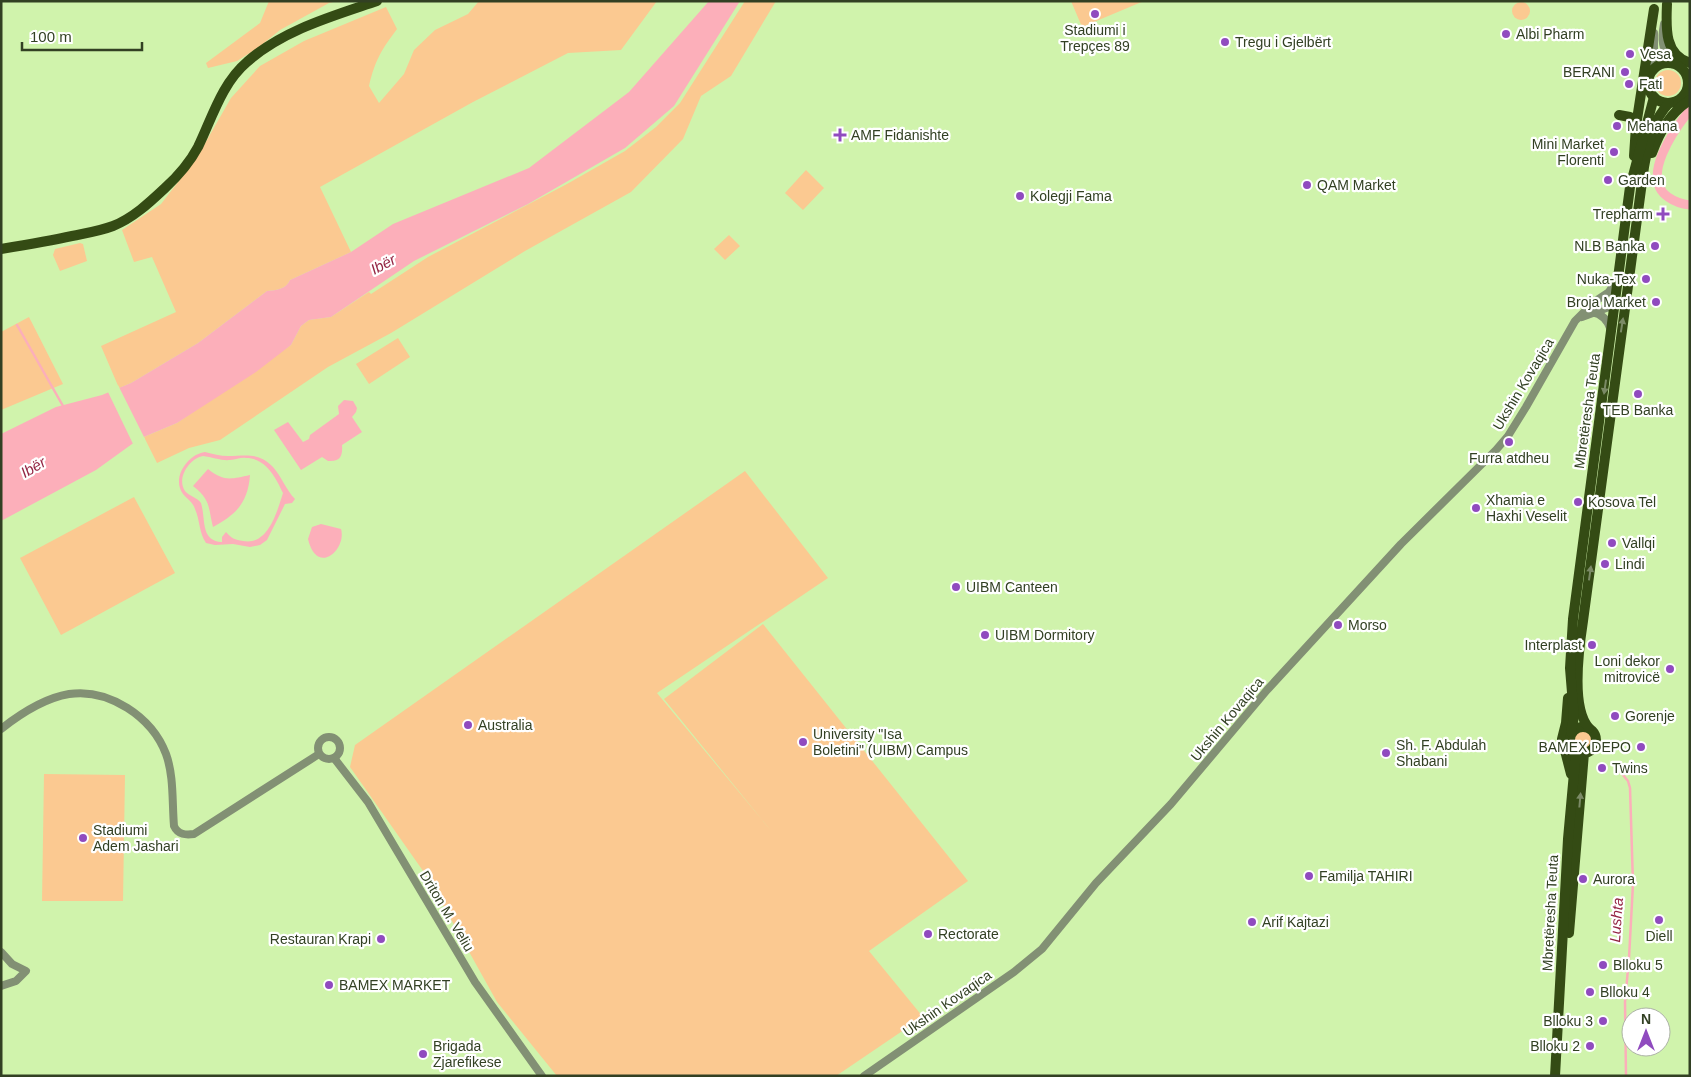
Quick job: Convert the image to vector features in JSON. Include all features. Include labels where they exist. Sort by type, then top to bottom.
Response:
[{"type":"main road","points":[[1,249],[80,234],[112,226],[126,220],[148,205],[186,166],[236,72],[248,61],[275,42],[301,29],[377,1]]},
{"type":"main road","points":[[1667,3],[1666,24],[1669,43],[1683,67],[1689,87],[1681,98],[1669,103],[1654,97],[1649,90],[1648,81],[1654,70],[1659,66],[1683,67]]},
{"type":"main road","points":[[1633,172],[1636,126],[1654,5]]},
{"type":"main road","name":"Mbretëresha Teuta","points":[[1589,728],[1582,718],[1580,710],[1578,665],[1580,641],[1620,303],[1618,277],[1633,172],[1654,97]]},
{"type":"main road","points":[[1641,192],[1647,167],[1659,134],[1680,106],[1690,100]]},
{"type":"main road","name":"Mbretëresha Teuta","points":[[1571,732],[1574,717],[1570,668],[1572,632],[1612,335],[1620,303],[1651,132],[1660,114],[1669,103]]},
{"type":"main road","points":[[1619,115],[1630,117],[1636,126]]},
{"type":"main road","points":[[1570,668],[1566,723],[1562,738],[1573,779]]},
{"type":"main road","points":[[1578,727],[1589,728],[1595,734],[1594,748],[1580,752],[1572,748],[1569,741],[1571,732],[1578,727]]},
{"type":"main road","name":"Mbretëresha Teuta","points":[[1555,1076],[1573,779],[1580,752]]},
{"type":"main road","name":"Mbretëresha Teuta","points":[[1560,1076],[1567,961],[1583,769],[1580,752]]},
{"type":"street","points":[[1667,3],[1662,41],[1665,53],[1683,67]]},
{"type":"street","points":[[1654,5],[1654,70]]},
{"type":"street","name":"Ukshin Kovaqica","points":[[864,1076],[1014,972],[1042,949],[1096,883],[1171,804],[1267,690],[1400,544],[1508,436],[1575,321],[1586,309],[1614,287],[1618,277]]},
{"type":"street","name":"Ukshin Kovaqica","points":[[1566,335],[1582,317],[1620,303]]},
{"type":"street","points":[[1592,312],[1600,314],[1605,318],[1609,323],[1612,335]]},
{"type":"street","points":[[1,729],[24,713],[59,696],[71,694],[105,698],[120,704],[144,720],[159,740],[170,767],[174,826],[182,834],[194,834],[319,754]]},
{"type":"street","points":[[327,737],[334,738],[341,746],[339,753],[334,758],[328,759],[319,754],[318,746],[321,740],[327,737]]},
{"type":"street","name":"Driton M. Veliu","points":[[334,758],[368,802],[475,982],[542,1076]]},
{"type":"street","points":[[1,952],[12,964],[26,971],[16,981],[1,986]]},
{"type":"shaded area","points":[[269,1],[337,1],[329,3],[280,30],[259,47],[237,61],[208,68],[206,63],[260,23]]},
{"type":"shaded area","points":[[479,1],[657,1],[621,50],[568,53],[473,102],[320,187],[351,252],[290,280],[281,288],[267,291],[198,343],[131,383],[119,388],[101,346],[176,312],[152,257],[134,262],[122,230],[161,204],[196,159],[231,98],[260,66],[304,41],[386,7],[397,29],[380,55],[369,86],[379,103],[404,74],[414,50],[435,30],[468,14]]},
{"type":"shaded area","points":[[745,1],[776,1],[731,76],[701,96],[683,139],[631,192],[525,251],[391,333],[328,367],[220,440],[189,448],[157,463],[144,437],[177,423],[291,345],[301,326],[309,320],[331,317],[428,257],[567,184],[625,151],[656,127],[680,103]]},
{"type":"shaded area","name":"Stadiumi i Trepçes 89","points":[[1071,1],[1144,1],[1082,27]]},
{"type":"shaded area","points":[[1517,2],[1525,2],[1530,7],[1528,18],[1517,20],[1512,15],[1512,7]]},
{"type":"shaded area","points":[[1668,70],[1677,74],[1681,83],[1677,92],[1668,96],[1659,92],[1655,83],[1659,74]]},
{"type":"shaded area","points":[[806,170],[824,188],[803,210],[785,193]]},
{"type":"shaded area","points":[[729,235],[740,246],[725,260],[714,249]]},
{"type":"shaded area","points":[[80,243],[83,244],[87,261],[60,271],[53,255],[55,249]]},
{"type":"shaded area","points":[[29,317],[63,384],[1,410],[1,332]]},
{"type":"shaded area","points":[[398,338],[410,357],[369,384],[356,364]]},
{"type":"shaded area","name":"University \"Isa Boletini\" (UIBM) Campus","points":[[745,471],[828,578],[657,693],[772,832],[664,699],[763,624],[968,881],[869,951],[923,1017],[836,1076],[557,1076],[497,1002],[428,878],[350,767],[355,745]]},
{"type":"shaded area","points":[[134,497],[175,573],[61,635],[20,558]]},
{"type":"shaded area","points":[[1579,730],[1587,730],[1592,735],[1590,746],[1579,748],[1574,743],[1574,735]]},
{"type":"shaded area","name":"Stadiumi Adem Jashari","points":[[44,774],[125,775],[123,901],[42,901]]},
{"type":"water","name":"Ibër","points":[[709,1],[740,1],[674,106],[625,148],[528,204],[414,261],[331,317],[309,320],[301,326],[291,345],[256,372],[177,423],[139,439],[96,470],[1,521],[1,434],[56,407],[102,395],[131,383],[198,343],[267,291],[281,288],[290,280],[351,252],[393,224],[529,168],[629,92]]},
{"type":"water","points":[[344,400],[353,401],[357,408],[352,417],[362,432],[342,445],[340,458],[328,461],[322,457],[301,470],[274,430],[288,422],[303,442],[339,414],[338,406]]},
{"type":"water","points":[[205,452],[222,456],[257,457],[268,462],[273,467],[295,499],[292,503],[285,504],[267,540],[260,545],[250,547],[206,543],[194,507],[183,494],[179,481],[180,474],[187,462]],"holes":[[[203,456],[227,460],[253,459],[265,465],[273,475],[283,493],[270,526],[259,538],[252,541],[240,541],[226,532],[222,537],[222,542],[210,538],[205,528],[201,503],[185,491],[182,480],[186,469],[193,460]]]},
{"type":"water","points":[[208,469],[223,478],[238,478],[250,475],[247,493],[240,506],[229,517],[213,527],[206,500],[193,486]]},
{"type":"water","points":[[321,524],[341,529],[342,537],[336,551],[324,558],[318,556],[312,550],[308,539],[312,527]]},
{"type":"pier","points":[[118,385],[145,439],[134,446],[107,390]]},
{"type":"waterway","name":"Lushta","points":[[1689,111],[1675,130],[1662,154],[1657,178],[1660,189],[1668,197],[1690,205]]},
{"type":"waterway","points":[[17,325],[63,406]]},
{"type":"waterway","name":"Lushta","points":[[1618,769],[1628,781],[1630,788],[1633,884],[1625,1002],[1626,1076]]},
{"type":"place","name":"Stadiumi i Trepçes 89","points":[[1095,14]]},
{"type":"place","name":"Albi Pharm","points":[[1506,34]]},
{"type":"place","name":"Tregu i Gjelbërt","points":[[1225,42]]},
{"type":"place","name":"Vesa","points":[[1630,54]]},
{"type":"place","name":"BERANI","points":[[1625,72]]},
{"type":"place","name":"Fati","points":[[1629,84]]},
{"type":"place","name":"Mehana","points":[[1617,126]]},
{"type":"place","name":"AMF Fidanishte","points":[[840,135]]},
{"type":"place","name":"Mini Market Florenti","points":[[1614,152]]},
{"type":"place","name":"Garden","points":[[1608,180]]},
{"type":"place","name":"QAM Market","points":[[1307,185]]},
{"type":"place","name":"Kolegji Fama","points":[[1020,196]]},
{"type":"place","name":"Trepharm","points":[[1663,214]]},
{"type":"place","name":"NLB Banka","points":[[1655,246]]},
{"type":"place","name":"Nuka-Tex","points":[[1646,279]]},
{"type":"place","name":"Broja Market","points":[[1656,302]]},
{"type":"place","name":"TEB Banka","points":[[1638,394]]},
{"type":"place","name":"Furra atdheu","points":[[1509,442]]},
{"type":"place","name":"Kosova Tel","points":[[1578,502]]},
{"type":"place","name":"Xhamia e Haxhi Veselit","points":[[1476,508]]},
{"type":"place","name":"Vallqi","points":[[1612,543]]},
{"type":"place","name":"Lindi","points":[[1605,564]]},
{"type":"place","name":"UIBM Canteen","points":[[956,587]]},
{"type":"place","name":"Morso","points":[[1338,625]]},
{"type":"place","name":"UIBM Dormitory","points":[[985,635]]},
{"type":"place","name":"Interplast","points":[[1592,645]]},
{"type":"place","name":"Loni dekor mitrovicë","points":[[1670,669]]},
{"type":"place","name":"Gorenje","points":[[1615,716]]},
{"type":"place","name":"Australia","points":[[468,725]]},
{"type":"place","name":"University \"Isa Boletini\" (UIBM) Campus","points":[[803,742]]},
{"type":"place","name":"BAMEX DEPO","points":[[1641,747]]},
{"type":"place","name":"Sh. F. Abdulah Shabani","points":[[1386,753]]},
{"type":"place","name":"Twins","points":[[1602,768]]},
{"type":"place","name":"Stadiumi Adem Jashari","points":[[83,838]]},
{"type":"place","name":"Familja TAHIRI","points":[[1309,876]]},
{"type":"place","name":"Aurora","points":[[1583,879]]},
{"type":"place","name":"Diell","points":[[1659,920]]},
{"type":"place","name":"Arif Kajtazi","points":[[1252,922]]},
{"type":"place","name":"Rectorate","points":[[928,934]]},
{"type":"place","name":"Restauran Krapi","points":[[381,939]]},
{"type":"place","name":"Blloku 5","points":[[1603,965]]},
{"type":"place","name":"BAMEX MARKET","points":[[329,985]]},
{"type":"place","name":"Blloku 4","points":[[1590,992]]},
{"type":"place","name":"Blloku 3","points":[[1603,1021]]},
{"type":"place","name":"Blloku 2","points":[[1590,1046]]},
{"type":"place","name":"Brigada Zjarefikese","points":[[423,1054]]}]
